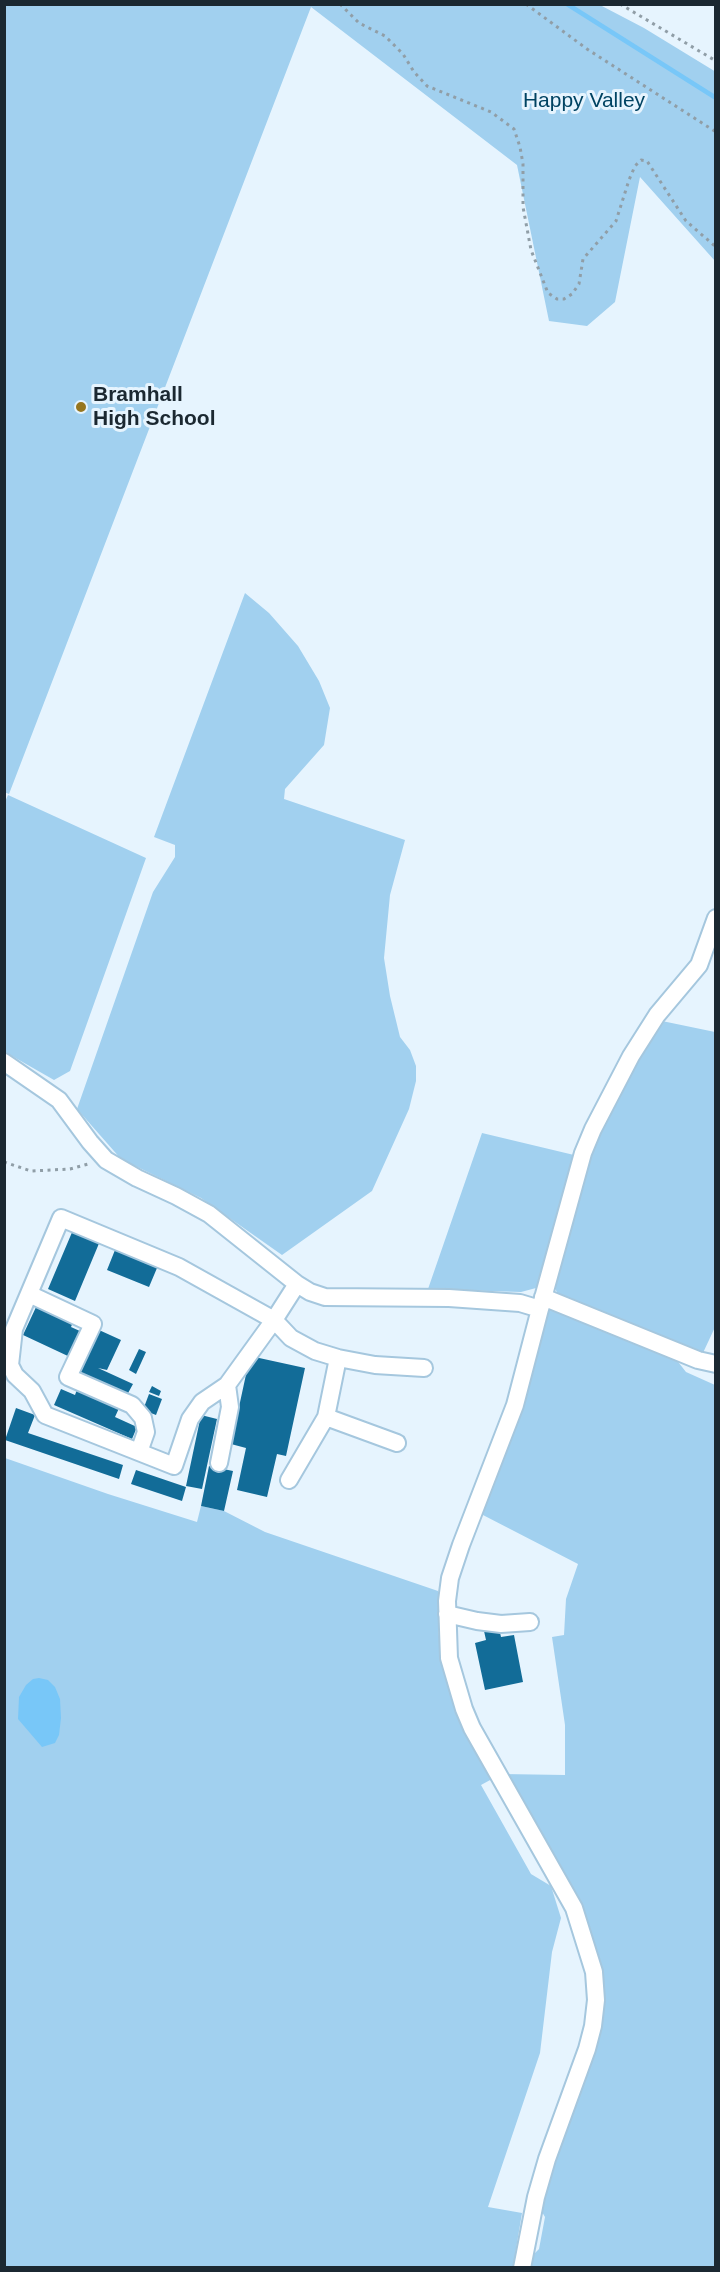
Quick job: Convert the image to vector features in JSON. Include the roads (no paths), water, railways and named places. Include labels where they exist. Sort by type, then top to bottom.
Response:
[{"type":"lane","points":[[522,2268],[544,2168],[589,2042],[596,2000],[594,1972],[574,1908],[472,1728],[464,1708],[449,1659],[447,1614],[450,1578],[515,1405],[583,1153],[631,1056],[651,1025],[699,965],[716,918]]},
{"type":"lane","points":[[4,1062],[59,1100],[106,1160],[209,1214],[297,1284],[325,1297],[392,1296],[541,1303],[698,1360],[716,1364]]},
{"type":"lane","points":[[297,1284],[274,1320],[227,1385],[202,1402],[190,1419],[174,1466],[45,1415],[32,1391],[15,1375],[10,1365],[14,1329],[62,1218],[179,1267],[274,1320],[291,1338],[315,1351],[375,1365],[424,1368]]},
{"type":"lane","points":[[29,1294],[93,1324],[68,1377],[132,1405],[143,1418],[146,1432],[138,1452]]},
{"type":"lane","points":[[289,1480],[326,1417],[338,1358]]},
{"type":"lane","points":[[219,1463],[230,1407],[227,1385]]},
{"type":"lane","points":[[326,1417],[397,1443]]},
{"type":"lane","points":[[447,1614],[501,1624],[530,1622]]},
{"type":"waterway","points":[[567,4],[716,98]]},
{"type":"place","name":"Bramhall High School","points":[[81,407]]},
{"type":"park label","name":"Happy Valley","points":[[584,101]]}]
